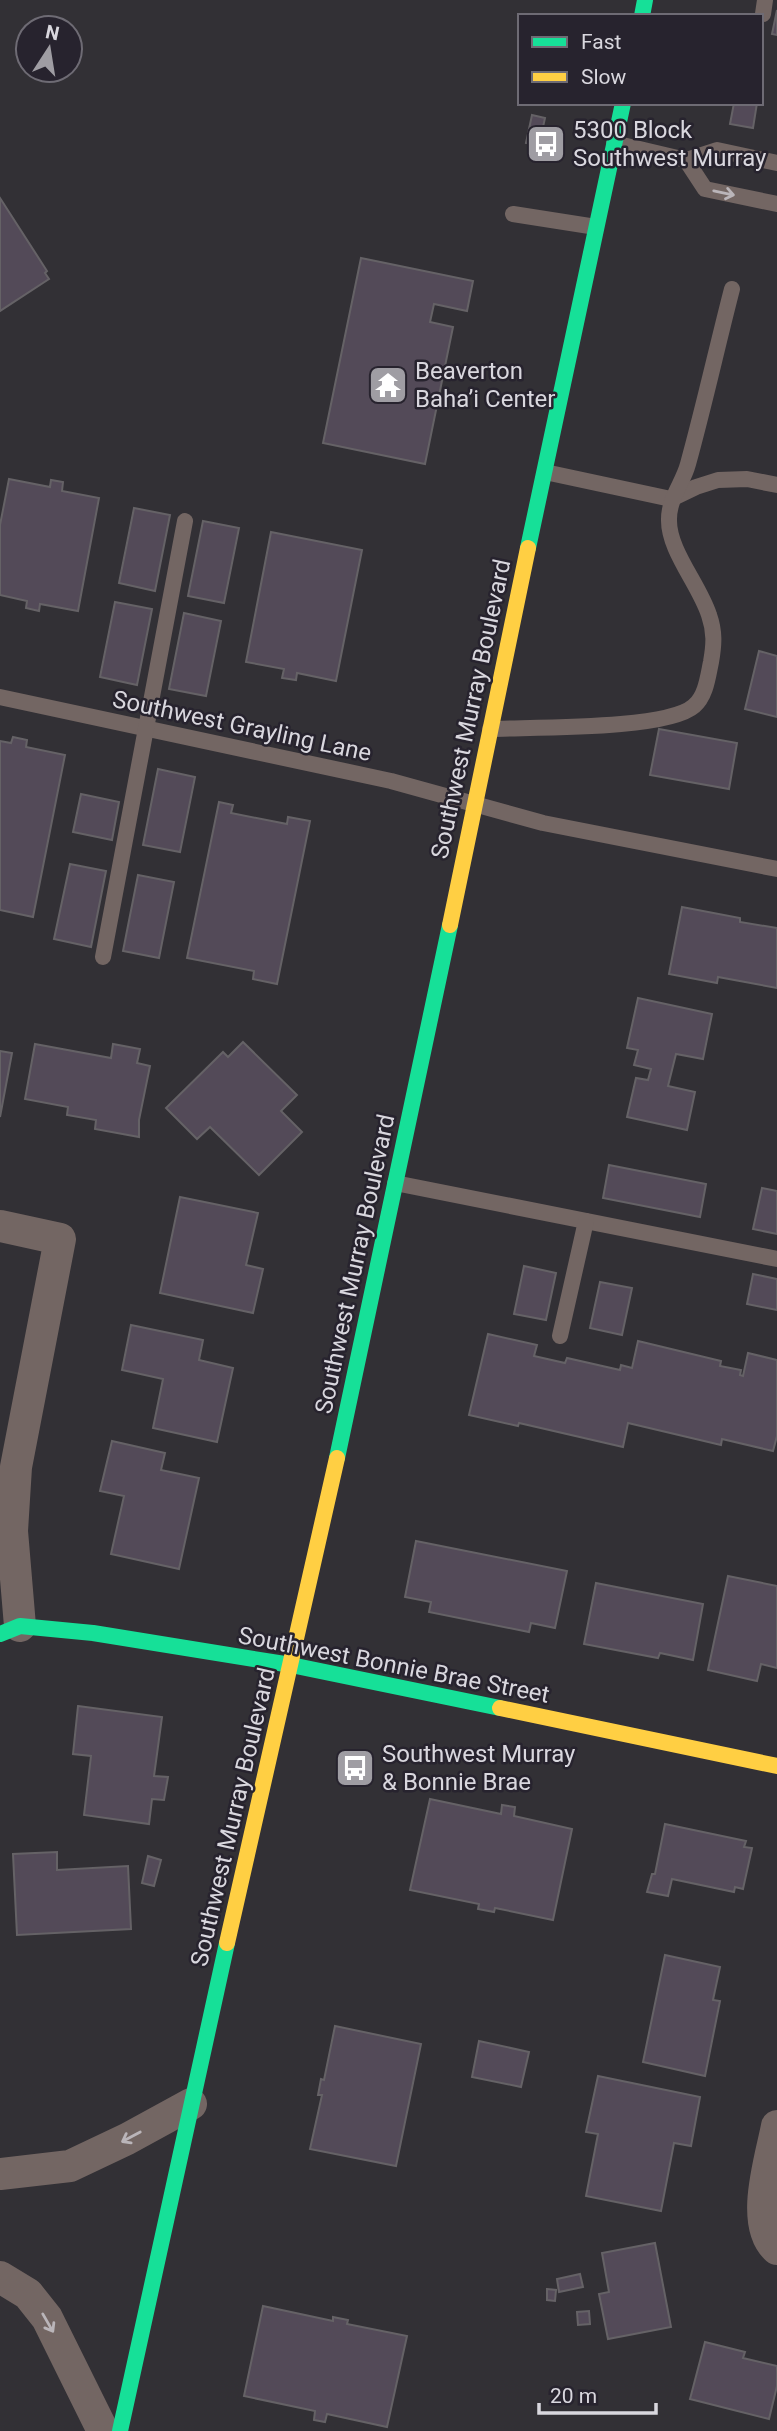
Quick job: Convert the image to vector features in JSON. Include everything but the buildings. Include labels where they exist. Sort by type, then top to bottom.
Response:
[{"type":"main road","name":"Southwest Murray Boulevard","points":[[120,2431],[291,1665],[623,105]]},
{"type":"main road","name":"Southwest Bonnie Brae Street","points":[[10,1630],[93,1633],[291,1665],[777,1766]]},
{"type":"street","points":[[0,1226],[60,1239],[16,1467],[10,1630]]},
{"type":"street","points":[[0,2174],[69,2166],[127,2139],[191,2104]]},
{"type":"street","points":[[777,2126],[764,2189],[764,2216],[771,2243],[777,2249]]},
{"type":"street","points":[[0,2277],[28,2294],[47,2318],[103,2431]]},
{"type":"lane","points":[[614,143],[686,160],[717,150],[777,163]]},
{"type":"lane","points":[[686,160],[705,189],[777,204]]},
{"type":"lane","points":[[513,214],[596,227]]},
{"type":"lane","points":[[490,729],[641,723],[674,716],[695,705],[707,684],[715,640],[702,595],[669,535],[668,516],[671,499],[687,468],[732,289]]},
{"type":"lane","points":[[545,472],[671,499],[718,480],[747,479],[777,485]]},
{"type":"lane","points":[[103,957],[185,521]]},
{"type":"lane","name":"Southwest Grayling Lane","points":[[0,697],[391,781],[543,823],[777,869]]},
{"type":"lane","points":[[395,1183],[777,1259]]},
{"type":"lane","points":[[560,1336],[586,1221]]},
{"type":"traffic: fast","points":[[642,14],[645,0]]},
{"type":"traffic: fast","points":[[528,548],[623,105]]},
{"type":"traffic: fast","points":[[337,1458],[450,925]]},
{"type":"traffic: fast","points":[[0,1634],[20,1626],[93,1633],[291,1665],[500,1708]]},
{"type":"traffic: fast","points":[[120,2431],[227,1943]]},
{"type":"traffic: slow","points":[[450,925],[528,548]]},
{"type":"traffic: slow","points":[[227,1943],[337,1458]]},
{"type":"traffic: slow","points":[[500,1708],[777,1766]]},
{"type":"place","name":"5300 Block Southwest Murray","points":[[546,144]]},
{"type":"place","name":"Beaverton Baha’i Center","points":[[388,385]]},
{"type":"place","name":"Southwest Murray & Bonnie Brae","points":[[355,1768]]}]
